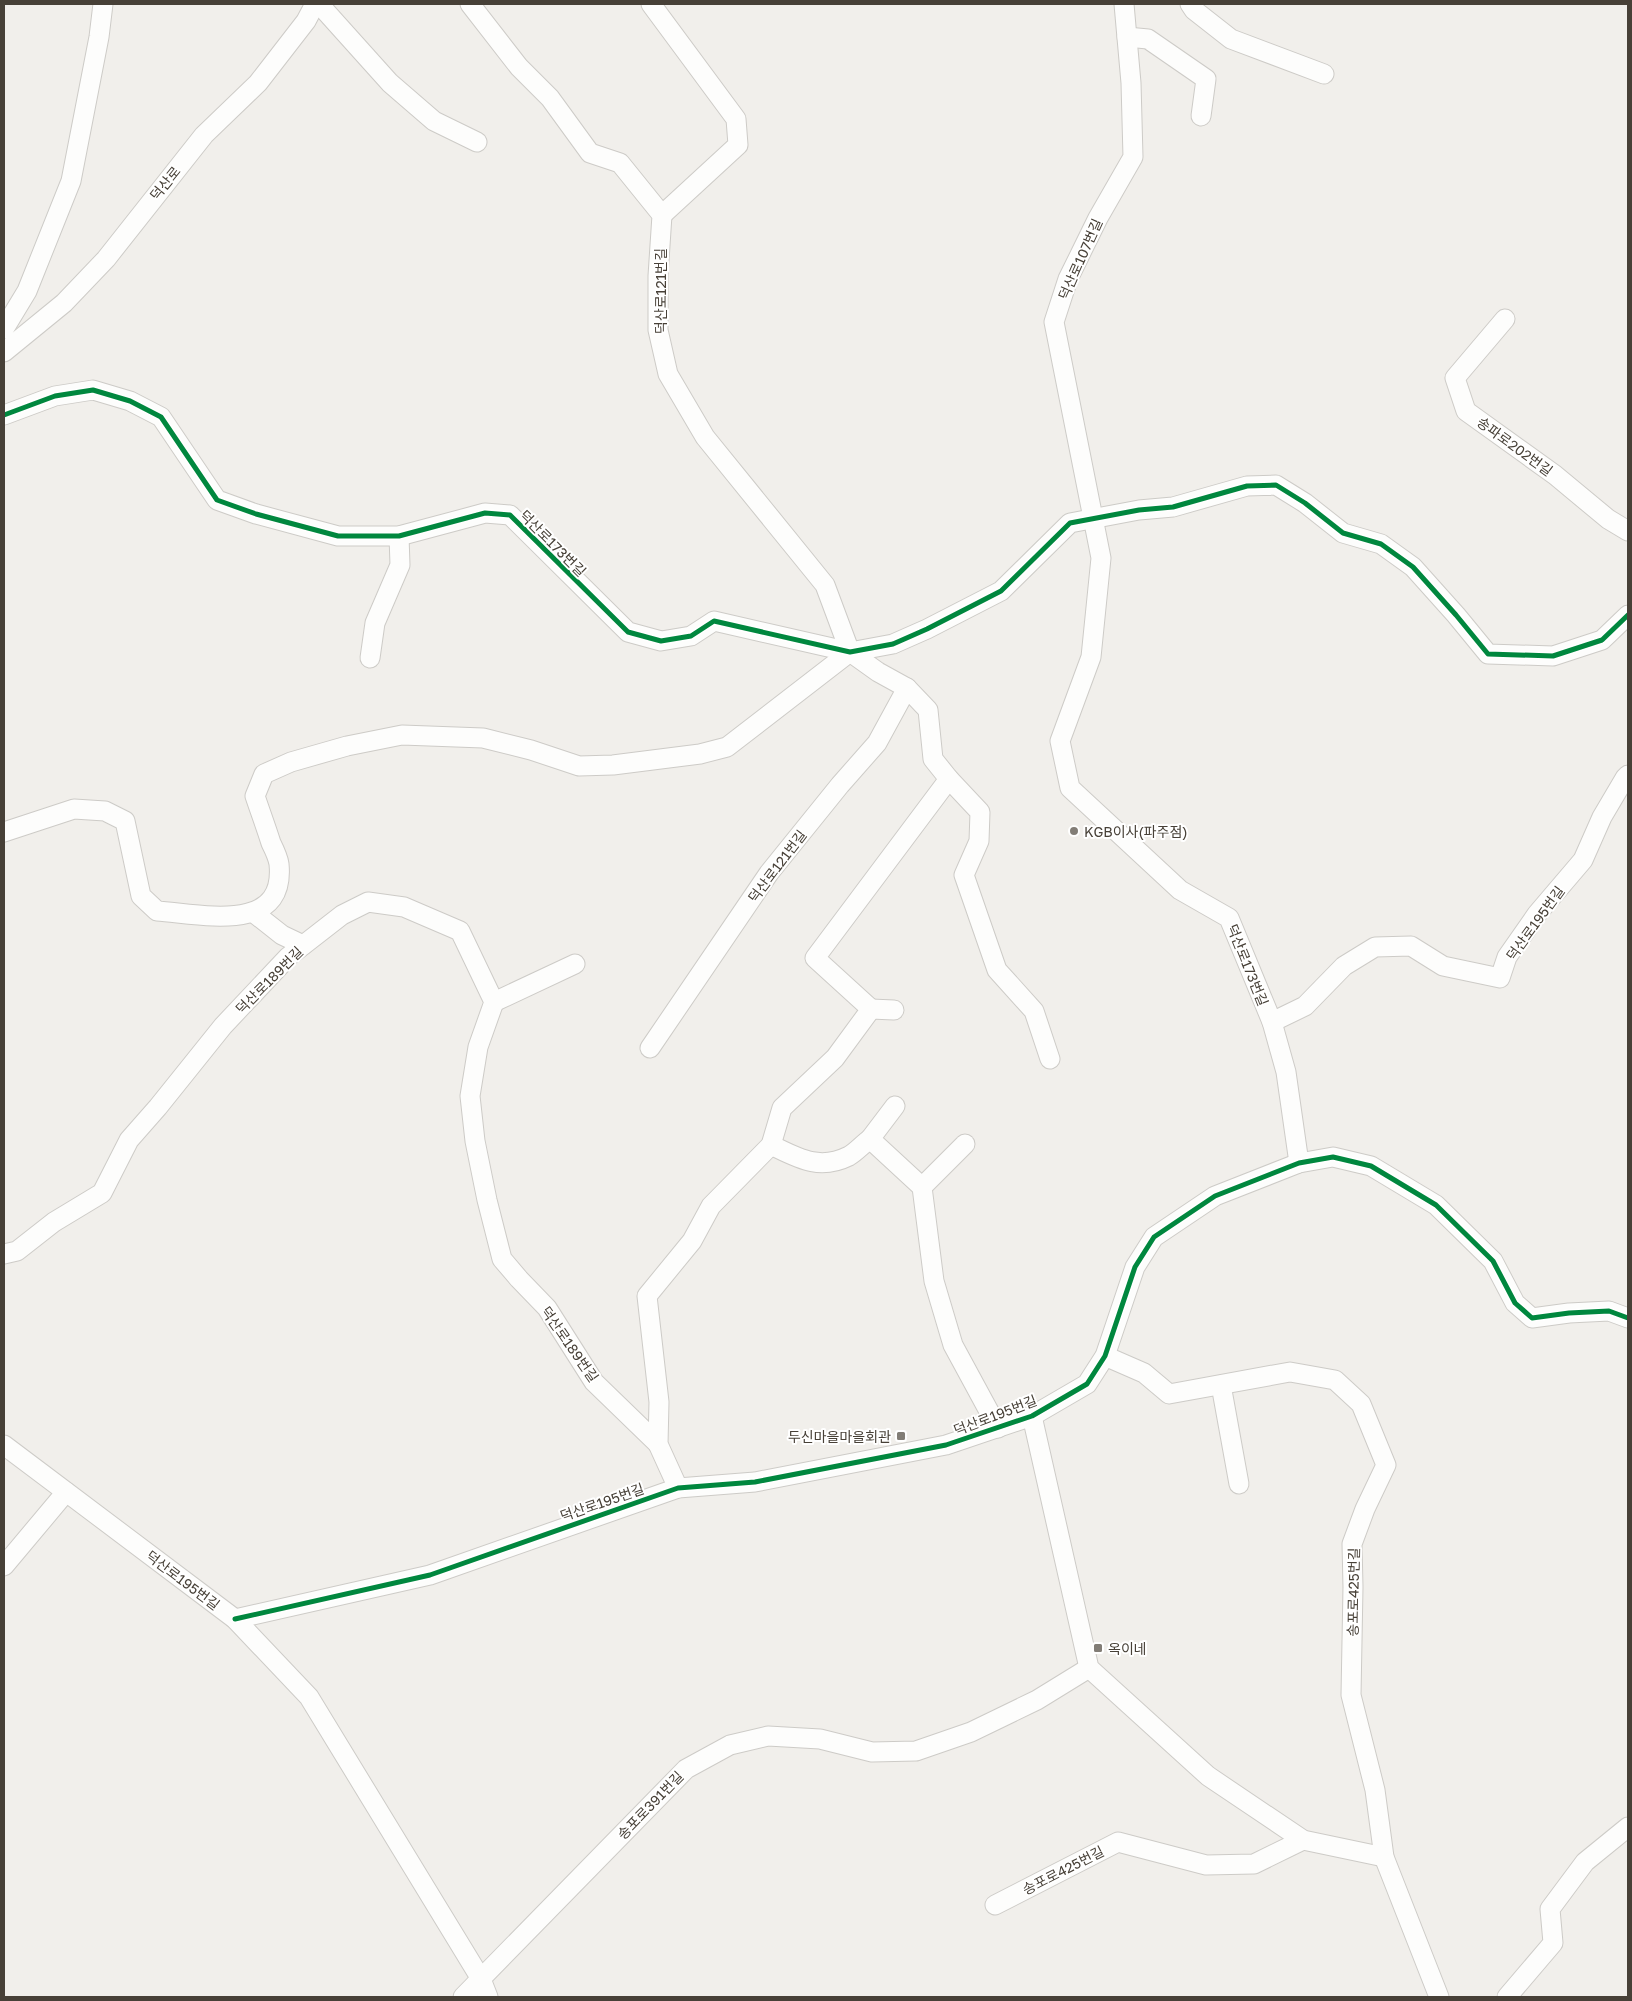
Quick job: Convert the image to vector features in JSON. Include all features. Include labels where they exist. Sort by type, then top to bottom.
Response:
[{"type":"street","points":[[4,329],[27,291],[70,180],[99,37],[103,4]]},
{"type":"street","points":[[317,4],[390,83],[434,121],[477,142]]},
{"type":"street","name":"덕산로","points":[[4,352],[64,303],[106,259],[204,135],[258,83],[317,4]]},
{"type":"street","points":[[470,4],[519,67],[550,98],[590,153],[620,163],[662,215],[738,145],[736,119],[652,4]]},
{"type":"street","name":"덕산로107번길","points":[[1093,518],[1054,322],[1068,279],[1098,218],[1133,157],[1131,83],[1124,4]]},
{"type":"street","points":[[1190,4],[1194,10],[1231,39],[1324,74]]},
{"type":"street","points":[[1127,37],[1148,39],[1206,79],[1201,116]]},
{"type":"street","name":"덕산로121번길","points":[[662,215],[658,276],[658,330],[668,374],[705,437],[825,585],[850,652]]},
{"type":"street","name":"송파로202번길","points":[[1505,319],[1455,378],[1466,411],[1555,476],[1608,519],[1628,531]]},
{"type":"street","name":"덕산로173번길","points":[[4,415],[55,396],[93,390],[130,401],[161,417],[217,500],[256,514],[338,536],[399,536],[485,513],[510,515],[628,632],[661,642],[691,636],[714,621],[850,652]]},
{"type":"street","points":[[4,832],[74,809],[105,811],[125,821],[141,896],[157,912],[232,916],[254,913],[271,900],[279,887],[279,863],[255,796],[264,774],[292,762],[347,746],[402,734],[483,738],[530,750],[579,766],[613,765],[700,754],[727,747],[850,652],[893,644],[927,629],[1001,590],[1070,523],[1138,510],[1173,507],[1247,486],[1276,485],[1305,503],[1343,533],[1381,544],[1413,567],[1488,654],[1553,656],[1602,640],[1628,616]]},
{"type":"street","name":"덕산로173번길","points":[[1093,518],[1101,558],[1091,657],[1060,741],[1070,788],[1180,890],[1229,918],[1272,1022],[1286,1072],[1299,1163]]},
{"type":"street","points":[[370,658],[375,623],[400,565],[399,536]]},
{"type":"street","points":[[850,652],[878,672],[907,688],[928,710],[933,759],[980,812],[979,841],[964,875],[998,970],[1034,1011],[1050,1059]]},
{"type":"street","name":"덕산로121번길","points":[[650,1048],[769,873],[840,785],[877,743],[907,688]]},
{"type":"street","name":"덕산로195번길","points":[[1272,1022],[1305,1006],[1344,966],[1375,947],[1411,946],[1443,966],[1500,978],[1507,956],[1537,914],[1583,860],[1602,817],[1624,778],[1628,775]]},
{"type":"street","points":[[894,1010],[871,1009],[815,958],[949,779]]},
{"type":"street","name":"덕산로189번길","points":[[4,1254],[18,1251],[54,1222],[102,1193],[129,1140],[158,1107],[222,1026],[288,957],[342,915],[368,902],[404,907],[460,932],[494,1002],[478,1047],[470,1096],[477,1149],[502,1259],[519,1280],[547,1308],[594,1382],[658,1444]]},
{"type":"street","points":[[254,913],[282,936],[303,945]]},
{"type":"street","points":[[494,1002],[575,964]]},
{"type":"street","points":[[678,1488],[658,1444],[659,1402],[647,1296],[692,1241],[711,1206],[771,1144],[782,1108],[835,1058],[871,1009]]},
{"type":"street","points":[[771,1144],[795,1156],[824,1164],[850,1156],[870,1139],[895,1106]]},
{"type":"street","points":[[870,1139],[922,1187],[965,1144]]},
{"type":"street","name":"덕산로195번길","points":[[4,1445],[236,1619],[430,1575],[678,1488],[764,1480],[946,1446],[1032,1416],[1087,1384],[1105,1356],[1135,1267],[1154,1237],[1215,1196],[1299,1163],[1333,1157],[1371,1166],[1436,1205],[1493,1261],[1515,1303],[1532,1318],[1568,1313],[1609,1311],[1628,1318]]},
{"type":"street","name":"덕산로195번길","points":[[922,1187],[934,1281],[954,1345],[998,1428]]},
{"type":"street","name":"송포로425번길","points":[[1105,1356],[1144,1373],[1169,1394],[1290,1372],[1335,1380],[1361,1404],[1386,1465],[1352,1544],[1351,1695],[1375,1790],[1384,1857],[1439,1997]]},
{"type":"street","points":[[1221,1385],[1238,1484]]},
{"type":"street","points":[[1032,1416],[1089,1668],[1208,1776],[1304,1840],[1384,1857]]},
{"type":"street","points":[[4,1566],[66,1492]]},
{"type":"street","points":[[236,1619],[309,1697],[481,1978],[488,1997]]},
{"type":"street","name":"송포로391번길","points":[[463,1997],[686,1769],[730,1745],[768,1736],[820,1739],[872,1752],[916,1751],[971,1732],[1037,1700],[1089,1668]]},
{"type":"street","points":[[1507,1997],[1553,1943],[1550,1909],[1585,1862],[1628,1828]]},
{"type":"street","name":"송포로425번길","points":[[995,1905],[1118,1842],[1206,1865],[1254,1864],[1304,1840]]},
{"type":"cycle path","points":[[4,415],[55,396],[93,390],[130,401],[161,417],[217,500],[256,514],[338,536],[399,536],[485,513],[510,515],[628,632],[661,641],[691,636],[714,621],[850,652],[893,644],[927,629],[1001,591],[1070,523],[1139,510],[1173,507],[1247,486],[1276,485],[1305,503],[1343,533],[1381,544],[1413,567],[1488,654],[1553,656],[1602,640],[1628,615]]},
{"type":"cycle path","points":[[235,1619],[430,1575],[678,1488],[755,1482],[946,1445],[1032,1416],[1087,1384],[1105,1356],[1135,1267],[1154,1237],[1215,1196],[1299,1163],[1333,1157],[1371,1166],[1436,1205],[1493,1261],[1515,1303],[1532,1318],[1569,1313],[1609,1311],[1628,1318]]},
{"type":"place","name":"KGB이사(파주점)","points":[[1074,831]]},
{"type":"place","name":"두신마을마을회관","points":[[901,1436]]},
{"type":"place","name":"옥이네","points":[[1098,1648]]}]
